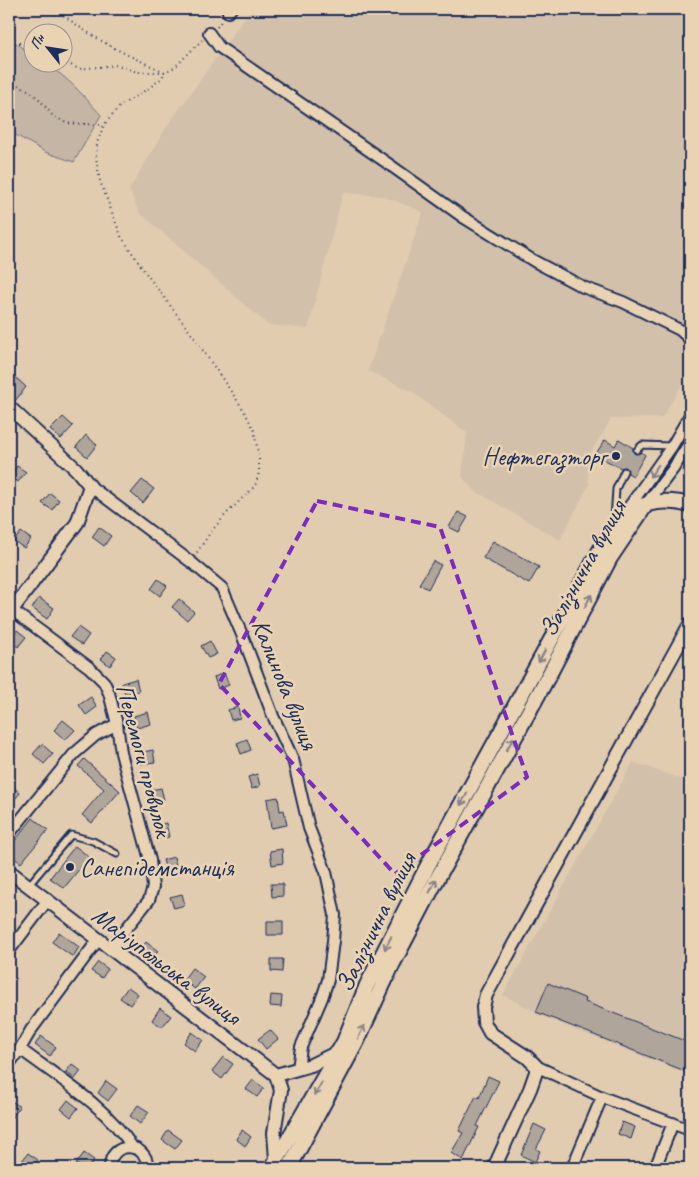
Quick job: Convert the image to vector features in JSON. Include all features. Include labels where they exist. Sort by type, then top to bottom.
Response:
[{"type":"main road","points":[[647,503],[669,501],[690,505]]},
{"type":"main road","name":"Залізнична вулиця","points":[[274,1164],[344,1042],[367,985],[427,867],[599,552],[616,525],[647,503]]},
{"type":"main road","name":"Залізнична вулиця","points":[[290,1168],[357,1042],[392,965],[441,870],[550,673],[610,558],[647,503]]},
{"type":"street","points":[[209,34],[219,47],[463,217],[534,261],[583,287],[624,302],[680,330],[690,339]]},
{"type":"street","name":"Калинова вулиця","points":[[9,407],[76,468],[90,486],[191,562],[222,588],[226,596],[243,637],[256,676],[293,759],[309,828],[326,872],[335,915],[331,962],[322,998],[301,1047],[298,1068]]},
{"type":"street","points":[[616,525],[672,446],[690,415]]},
{"type":"street","points":[[647,503],[673,470],[690,442]]},
{"type":"street","points":[[10,612],[77,523],[90,486]]},
{"type":"street","name":"Перемоги провулок","points":[[10,612],[90,668],[104,682],[110,693],[121,753],[150,860],[153,887],[149,900],[110,949]]},
{"type":"street","points":[[690,624],[486,995],[483,1007],[484,1022],[490,1033],[527,1057],[536,1066],[602,1097],[690,1130]]},
{"type":"street","points":[[9,834],[74,754],[96,735],[117,724]]},
{"type":"street","name":"Маріупольська вулиця","points":[[9,871],[47,902],[276,1075]]},
{"type":"street","points":[[9,951],[47,902]]},
{"type":"street","points":[[9,1064],[31,1030],[98,940]]},
{"type":"street","points":[[20,1049],[101,1110],[122,1130],[133,1148]]},
{"type":"street","points":[[274,1164],[274,1133],[281,1090],[276,1075],[311,1065],[338,1052]]},
{"type":"street","points":[[494,1168],[530,1089],[536,1072],[536,1066]]},
{"type":"street","points":[[572,1168],[602,1097]]},
{"type":"street","points":[[655,1168],[673,1123]]},
{"type":"street","points":[[110,1168],[112,1158],[118,1151],[128,1147],[143,1153],[148,1162],[148,1168]]},
{"type":"lane","points":[[637,450],[642,445],[672,446]]},
{"type":"lane","points":[[616,525],[616,488],[624,470]]},
{"type":"lane","points":[[28,886],[71,835],[93,841],[117,854]]},
{"type":"path","points":[[56,9],[95,38],[165,72]]},
{"type":"path","points":[[72,66],[79,69],[118,65],[137,72],[165,72],[175,67],[195,45],[220,24],[229,11]]},
{"type":"path","points":[[9,43],[22,42]]},
{"type":"path","points":[[165,72],[162,78],[149,88],[120,106],[104,125],[97,143],[96,158],[100,181],[121,236],[145,272],[194,336],[254,430],[259,473],[255,486],[227,513],[210,533],[191,562]]},
{"type":"path","points":[[9,81],[30,92],[40,100],[52,115],[66,123],[104,125]]},
{"type":"highlighted area","points":[[317,501],[440,527],[527,777],[395,874],[219,684]]},
{"type":"shaded area","points":[[251,9],[690,9],[690,372],[662,418],[611,419],[587,459],[589,485],[560,540],[475,491],[462,477],[467,433],[411,391],[368,371],[423,212],[383,196],[343,193],[308,329],[268,325],[139,212],[129,190],[167,126]]},
{"type":"shaded area","points":[[9,38],[22,48],[22,72],[58,72],[70,82],[101,115],[74,162],[45,152],[9,131]]},
{"type":"shaded area","points":[[633,762],[690,782],[690,1075],[536,1014],[536,1012],[503,995]]},
{"type":"building","points":[[14,376],[26,387],[15,401],[9,396],[9,383]]},
{"type":"building","points":[[63,417],[73,426],[61,439],[50,430]]},
{"type":"building","points":[[86,435],[97,445],[87,457],[76,447]]},
{"type":"building","points":[[619,439],[633,448],[635,454],[641,452],[645,455],[633,476],[628,473],[626,467],[621,468],[595,455],[605,440],[615,446]]},
{"type":"building","points":[[17,466],[26,472],[18,482],[10,476]]},
{"type":"building","points":[[142,480],[154,489],[143,503],[131,493]]},
{"type":"building","points":[[50,493],[59,500],[52,510],[42,503]]},
{"type":"building","points":[[458,512],[468,517],[459,532],[449,527]]},
{"type":"building","points":[[99,527],[111,536],[104,546],[92,537]]},
{"type":"building","points":[[21,532],[31,539],[24,548],[14,541]]},
{"type":"building","points":[[493,541],[539,567],[529,584],[483,558]]},
{"type":"building","points":[[433,561],[441,565],[428,589],[419,584]]},
{"type":"building","points":[[158,579],[167,586],[160,596],[151,589]]},
{"type":"building","points":[[39,598],[54,608],[47,619],[32,608]]},
{"type":"building","points":[[179,599],[194,612],[187,620],[172,607]]},
{"type":"building","points":[[78,627],[89,635],[82,645],[70,637]]},
{"type":"building","points":[[17,630],[26,637],[18,647],[9,640]]},
{"type":"building","points":[[210,641],[217,654],[208,658],[201,646]]},
{"type":"building","points":[[107,651],[116,657],[110,666],[101,659]]},
{"type":"building","points":[[224,673],[229,685],[218,689],[214,677]]},
{"type":"building","points":[[136,679],[139,691],[125,694],[122,683]]},
{"type":"building","points":[[91,697],[97,707],[86,715],[79,705]]},
{"type":"building","points":[[238,707],[240,718],[231,720],[228,710]]},
{"type":"building","points":[[148,712],[151,724],[137,728],[134,716]]},
{"type":"building","points":[[63,720],[75,730],[65,740],[54,730]]},
{"type":"building","points":[[247,739],[251,750],[241,754],[237,743]]},
{"type":"building","points":[[42,744],[53,754],[44,764],[33,754]]},
{"type":"building","points":[[153,750],[155,762],[140,764],[138,753]]},
{"type":"building","points":[[84,759],[120,791],[92,823],[82,815],[104,789],[78,766]]},
{"type":"building","points":[[257,774],[260,786],[252,789],[248,777]]},
{"type":"building","points":[[9,783],[20,793],[9,806]]},
{"type":"building","points":[[161,788],[164,800],[149,803],[146,791]]},
{"type":"building","points":[[278,797],[280,811],[284,810],[287,825],[271,828],[267,799]]},
{"type":"building","points":[[33,818],[48,830],[21,863],[9,854],[9,848]]},
{"type":"building","points":[[166,823],[169,837],[158,839],[155,826]]},
{"type":"building","name":"Санепідемстанція","points":[[75,846],[89,857],[64,888],[50,878]]},
{"type":"building","points":[[282,849],[283,863],[272,865],[270,851]]},
{"type":"building","points":[[174,857],[177,870],[167,873],[163,860]]},
{"type":"building","points":[[271,884],[283,884],[283,896],[272,897]]},
{"type":"building","points":[[182,894],[185,905],[174,908],[170,897]]},
{"type":"building","points":[[267,921],[283,921],[283,935],[267,935]]},
{"type":"building","points":[[59,932],[79,947],[73,957],[52,942]]},
{"type":"building","points":[[146,942],[158,951],[152,960],[139,952]]},
{"type":"building","points":[[271,959],[283,959],[282,972],[271,971]]},
{"type":"building","points":[[98,962],[108,969],[102,978],[91,971]]},
{"type":"building","points":[[192,968],[204,977],[195,989],[183,980]]},
{"type":"building","points":[[548,983],[586,999],[585,1002],[690,1043],[690,1073],[536,1012]]},
{"type":"building","points":[[128,987],[138,994],[130,1005],[120,998]]},
{"type":"building","points":[[271,995],[282,996],[281,1007],[270,1006]]},
{"type":"building","points":[[160,1008],[171,1016],[162,1027],[152,1020]]},
{"type":"building","points":[[270,1030],[278,1039],[266,1049],[258,1039]]},
{"type":"building","points":[[192,1032],[203,1040],[195,1051],[184,1043]]},
{"type":"building","points":[[41,1036],[56,1047],[50,1056],[35,1045]]},
{"type":"building","points":[[223,1057],[233,1064],[222,1079],[212,1071]]},
{"type":"building","points":[[72,1064],[81,1071],[75,1079],[66,1072]]},
{"type":"building","points":[[488,1076],[499,1081],[463,1160],[451,1153],[463,1133],[459,1131],[476,1096],[479,1098]]},
{"type":"building","points":[[253,1080],[264,1088],[257,1097],[246,1089]]},
{"type":"building","points":[[106,1081],[117,1089],[108,1101],[98,1093]]},
{"type":"building","points":[[9,1099],[20,1107],[9,1121]]},
{"type":"building","points":[[68,1100],[78,1108],[71,1117],[61,1109]]},
{"type":"building","points":[[138,1105],[149,1112],[140,1124],[130,1116]]},
{"type":"building","points":[[622,1122],[635,1127],[631,1139],[618,1134]]},
{"type":"building","points":[[534,1124],[546,1130],[536,1149],[540,1151],[535,1162],[521,1155]]},
{"type":"building","points":[[168,1130],[182,1140],[175,1149],[162,1140]]},
{"type":"building","points":[[242,1130],[251,1137],[245,1146],[236,1139]]},
{"type":"building","points":[[28,1153],[38,1160],[32,1168],[24,1168],[19,1165]]},
{"type":"building","points":[[84,1153],[94,1160],[89,1168],[83,1168],[76,1164]]},
{"type":"place","name":"Нефтегазторг","points":[[616,456]]},
{"type":"place","name":"Санепідемстанція","points":[[70,867]]}]
